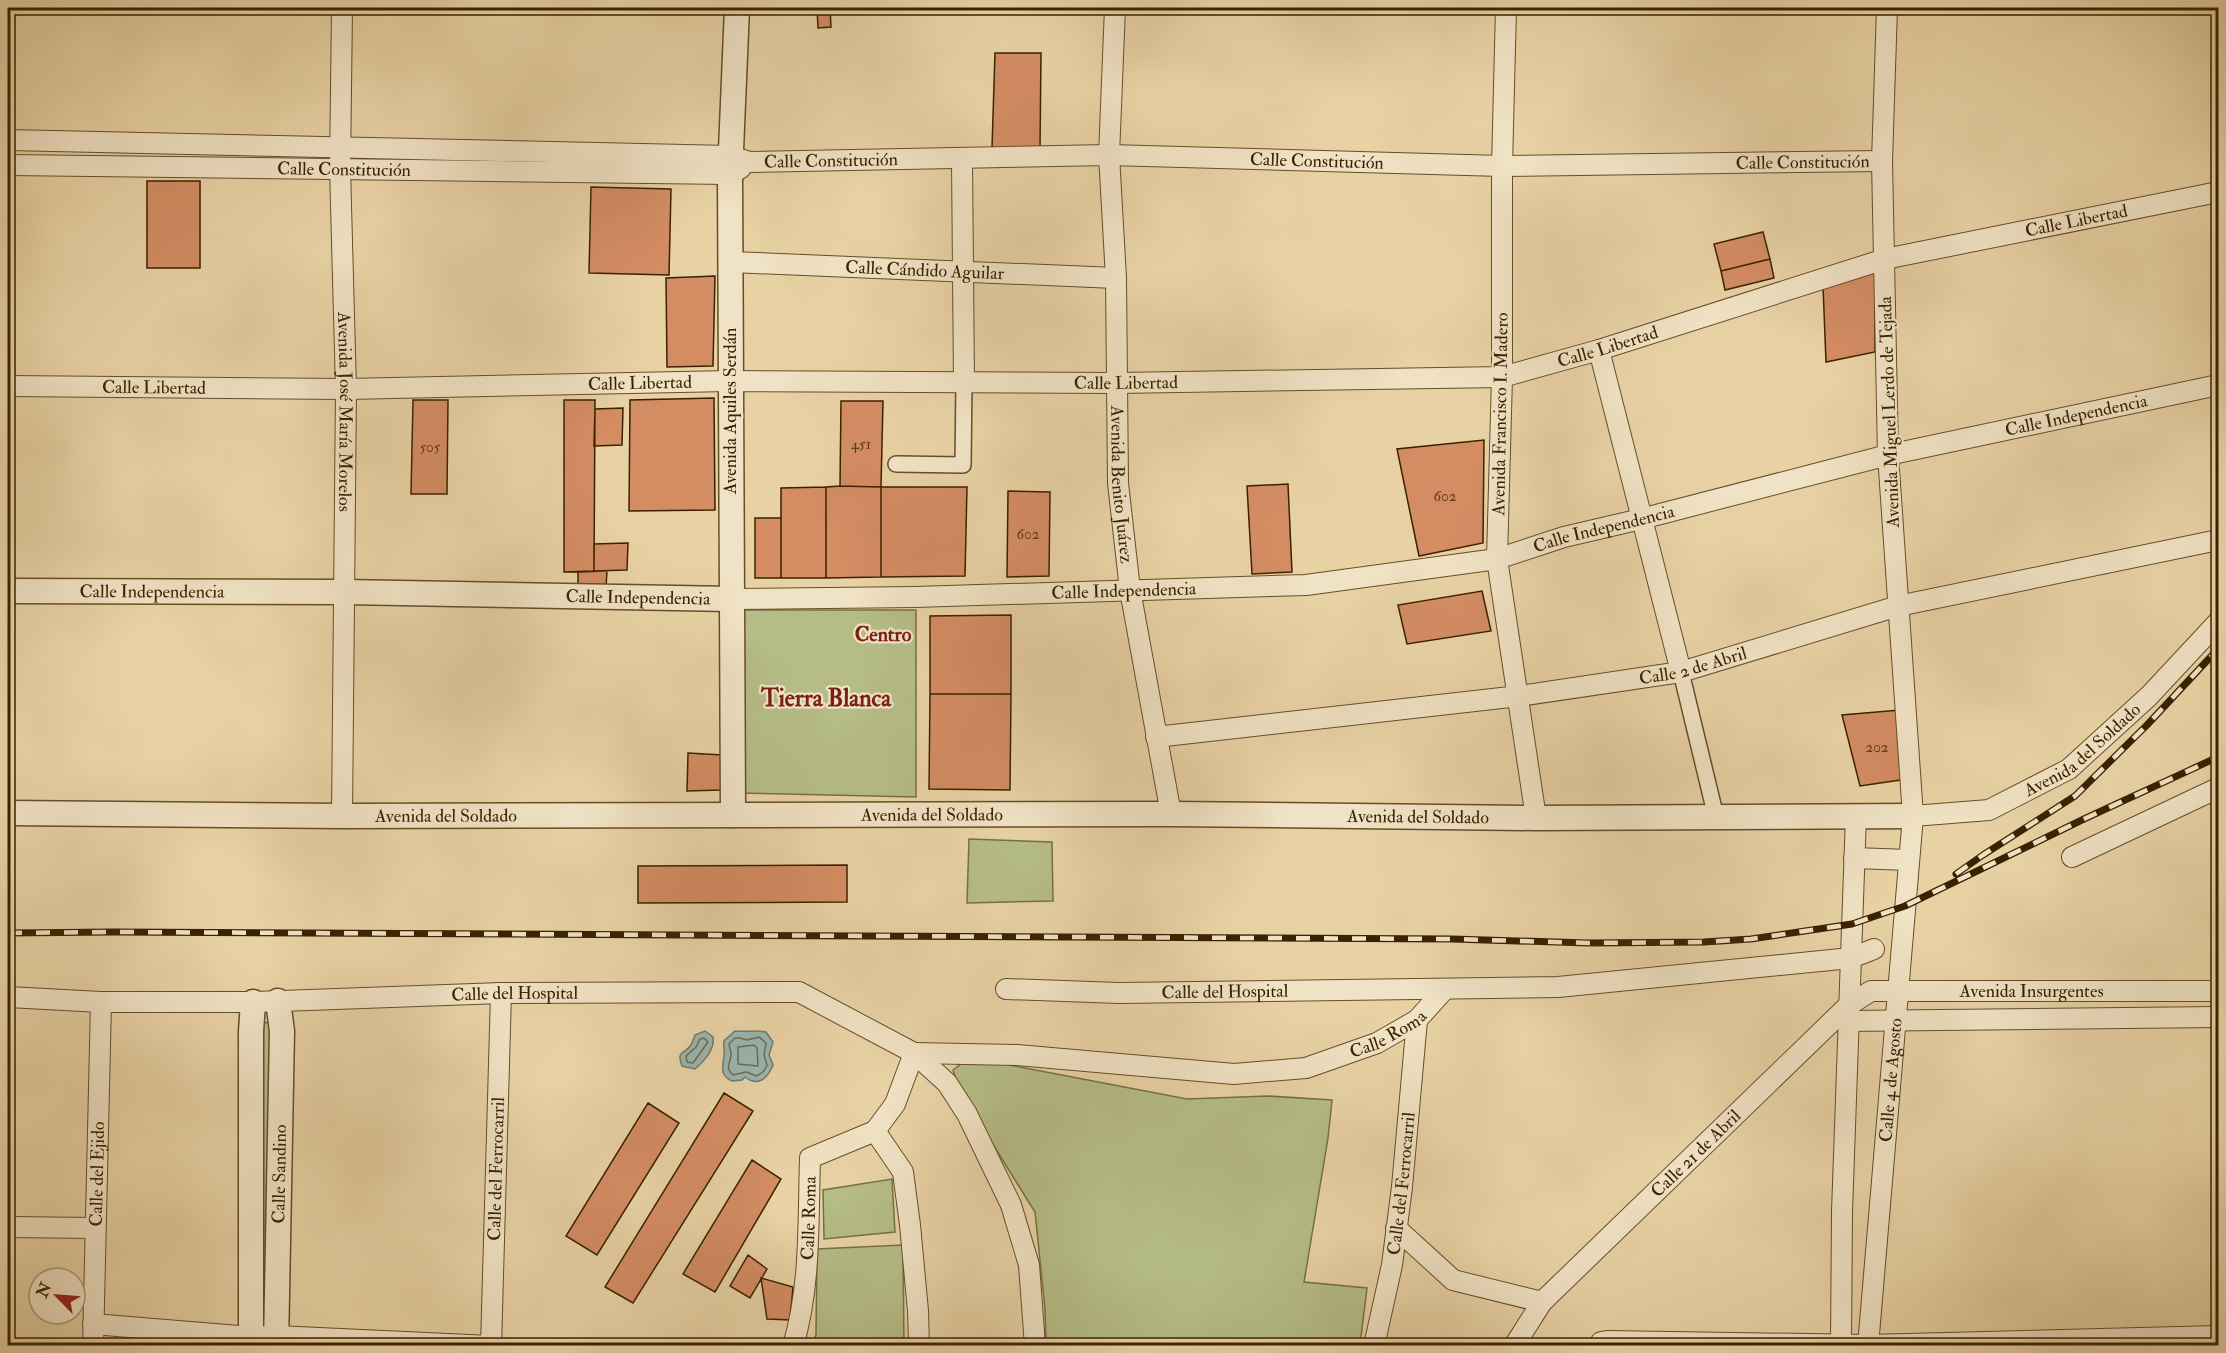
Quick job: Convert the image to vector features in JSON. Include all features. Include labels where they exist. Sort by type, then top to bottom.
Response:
[{"type":"street","name":"Avenida José María Morelos","points":[[342,8],[340,168],[346,389],[342,816]]},
{"type":"street","name":"Avenida Aquiles Serdán","points":[[733,815],[729,381],[731,262],[737,164],[737,8]]},
{"type":"street","name":"Avenida Benito Juárez","points":[[1115,8],[1109,155],[1116,279],[1118,483],[1130,590],[1171,814]]},
{"type":"street","name":"Avenida Francisco I. Madero","points":[[1506,8],[1502,166],[1502,377],[1497,559],[1536,818]]},
{"type":"street","name":"Avenida Miguel Lerdo de Tejada","points":[[1887,8],[1882,161],[1888,455],[1913,816]]},
{"type":"street","name":"Calle Constitución","points":[[8,140],[340,148],[737,164]]},
{"type":"street","name":"Calle Constitución","points":[[8,165],[340,168],[737,164],[1109,155],[1502,166],[1882,161]]},
{"type":"street","points":[[896,464],[963,465],[962,159]]},
{"type":"street","name":"Calle Libertad","points":[[8,386],[346,389],[729,381],[1118,383],[1502,377],[1599,350],[1885,259],[2218,192]]},
{"type":"street","name":"Calle Cándido Aguilar","points":[[731,262],[1116,279]]},
{"type":"street","points":[[1599,350],[1716,817]]},
{"type":"street","name":"Calle Independencia","points":[[8,591],[345,592],[731,599],[915,597],[1306,585],[1497,559],[1564,537],[1888,455],[2218,385]]},
{"type":"street","name":"Calle 2 de Abril","points":[[1156,737],[1519,696],[1681,672],[1898,606],[2218,540]]},
{"type":"street","name":"Avenida del Soldado","points":[[8,813],[342,816],[1171,814],[1536,818],[1913,816],[1989,810],[2069,769],[2149,696],[2218,622]]},
{"type":"street","points":[[2072,857],[2218,788]]},
{"type":"street","points":[[1841,1345],[1842,1212],[1856,815]]},
{"type":"street","name":"Calle 4 de Agosto","points":[[1868,1345],[1913,816]]},
{"type":"street","points":[[1854,858],[1909,860]]},
{"type":"street","points":[[1444,990],[1558,987],[1851,958],[1874,949]]},
{"type":"street","name":"Calle del Hospital","points":[[1006,989],[1119,993],[1444,990]]},
{"type":"street","name":"Calle Roma","points":[[914,1053],[1017,1055],[1234,1074],[1306,1068],[1377,1043],[1417,1020],[1444,990]]},
{"type":"street","name":"Avenida Insurgentes","points":[[1849,1013],[1871,991],[2218,991]]},
{"type":"street","name":"Calle del Hospital","points":[[8,997],[101,1002],[253,1002],[501,993],[799,992],[914,1053]]},
{"type":"street","name":"Calle del Ferrocarril","points":[[491,1346],[501,993]]},
{"type":"street","name":"Calle Sandino","points":[[276,1341],[282,1031],[278,1001]]},
{"type":"street","name":"Calle del Ejido","points":[[93,1346],[101,1002]]},
{"type":"street","name":"Calle Sandino","points":[[251,1341],[251,1032],[253,1002]]},
{"type":"street","name":"Avenida Insurgentes","points":[[1849,1013],[1895,1021],[2218,1017]]},
{"type":"street","name":"Calle 21 de Abril","points":[[1514,1346],[1542,1302],[1849,1013]]},
{"type":"street","name":"Calle del Ferrocarril","points":[[1374,1346],[1392,1265],[1402,1187],[1417,1020]]},
{"type":"street","points":[[919,1346],[918,1311],[903,1172],[875,1131],[895,1104],[914,1053],[947,1083],[967,1114],[1011,1205],[1029,1265],[1035,1346]]},
{"type":"street","name":"Calle Roma","points":[[793,1346],[802,1317],[810,1158],[875,1131]]},
{"type":"street","points":[[8,1227],[94,1228]]},
{"type":"street","points":[[1396,1228],[1453,1280],[1542,1302]]},
{"type":"street","points":[[93,1324],[251,1341],[491,1346]]},
{"type":"street","points":[[1599,1346],[1601,1342],[1608,1341],[1868,1345],[2218,1336]]},
{"type":"green space","points":[[737,610],[916,610],[916,797],[736,793]]},
{"type":"green space","points":[[969,839],[1052,842],[1053,901],[967,903]]},
{"type":"green space","points":[[260,1022],[271,1023],[271,1288],[252,1290]]},
{"type":"green space","points":[[966,1060],[999,1063],[1187,1099],[1268,1096],[1332,1100],[1328,1138],[1304,1282],[1367,1288],[1360,1345],[1046,1345],[1045,1309],[1035,1212],[959,1090],[953,1070]]},
{"type":"green space","points":[[892,1179],[895,1232],[824,1239],[823,1190]]},
{"type":"green space","points":[[903,1245],[904,1345],[810,1346],[816,1335],[817,1249]]},
{"type":"water","points":[[705,1031],[713,1037],[708,1055],[695,1069],[682,1066],[680,1055],[691,1045],[695,1035]]},
{"type":"water","points":[[735,1031],[766,1032],[773,1042],[769,1055],[773,1065],[762,1080],[755,1081],[745,1077],[742,1080],[732,1081],[723,1073],[724,1041]]},
{"type":"building","points":[[817,8],[830,8],[831,27],[818,28]]},
{"type":"building","points":[[995,53],[1041,53],[1040,148],[992,148]]},
{"type":"building","points":[[147,181],[200,181],[200,268],[147,268]]},
{"type":"building","points":[[591,187],[671,189],[669,275],[589,273]]},
{"type":"building","points":[[1763,232],[1770,259],[1721,271],[1714,244]]},
{"type":"building","points":[[1770,259],[1774,278],[1725,290],[1721,271]]},
{"type":"building","points":[[1875,272],[1875,352],[1826,362],[1823,286]]},
{"type":"building","points":[[715,276],[713,366],[667,367],[666,278]]},
{"type":"building","points":[[714,398],[715,510],[629,511],[630,400]]},
{"type":"building","points":[[413,400],[448,400],[447,494],[411,494]]},
{"type":"building","points":[[564,400],[595,400],[594,571],[564,572]]},
{"type":"building","points":[[841,401],[883,401],[881,487],[840,486]]},
{"type":"building","points":[[623,408],[622,445],[594,446],[595,409]]},
{"type":"building","points":[[1484,440],[1483,543],[1419,556],[1397,449]]},
{"type":"building","points":[[1288,484],[1292,572],[1252,574],[1247,486]]},
{"type":"building","points":[[826,487],[881,487],[881,577],[826,578]]},
{"type":"building","points":[[826,487],[826,578],[781,578],[781,488]]},
{"type":"building","points":[[881,487],[967,487],[965,576],[881,577]]},
{"type":"building","points":[[1008,491],[1050,492],[1049,576],[1007,577]]},
{"type":"building","points":[[755,518],[781,518],[781,578],[755,578]]},
{"type":"building","points":[[628,543],[627,570],[594,571],[594,544]]},
{"type":"building","points":[[607,571],[606,587],[578,587],[578,572]]},
{"type":"building","points":[[1482,591],[1491,631],[1407,644],[1398,605]]},
{"type":"building","points":[[1011,615],[1011,694],[930,694],[930,616]]},
{"type":"building","points":[[930,694],[1011,694],[1010,790],[929,789]]},
{"type":"building","points":[[1900,710],[1907,779],[1860,786],[1842,715]]},
{"type":"building","points":[[688,753],[722,755],[721,790],[687,791]]},
{"type":"building","points":[[847,865],[847,902],[638,903],[638,866]]},
{"type":"building","points":[[724,1093],[753,1111],[633,1303],[605,1287]]},
{"type":"building","points":[[648,1103],[679,1123],[597,1255],[566,1236]]},
{"type":"building","points":[[752,1160],[781,1179],[715,1292],[683,1274]]},
{"type":"building","points":[[748,1255],[767,1269],[750,1298],[730,1286]]},
{"type":"building","points":[[761,1278],[793,1287],[790,1320],[767,1319]]},
{"type":"railway","points":[[1956,874],[2075,796],[2147,725],[2218,649]]},
{"type":"railway","points":[[8,933],[1452,939],[1589,943],[1704,942],[1751,939],[1852,924],[1905,906],[2218,757]]},
{"type":"district","name":"Centro","points":[[883,634]]},
{"type":"district","name":"Tierra Blanca","points":[[826,698]]}]
